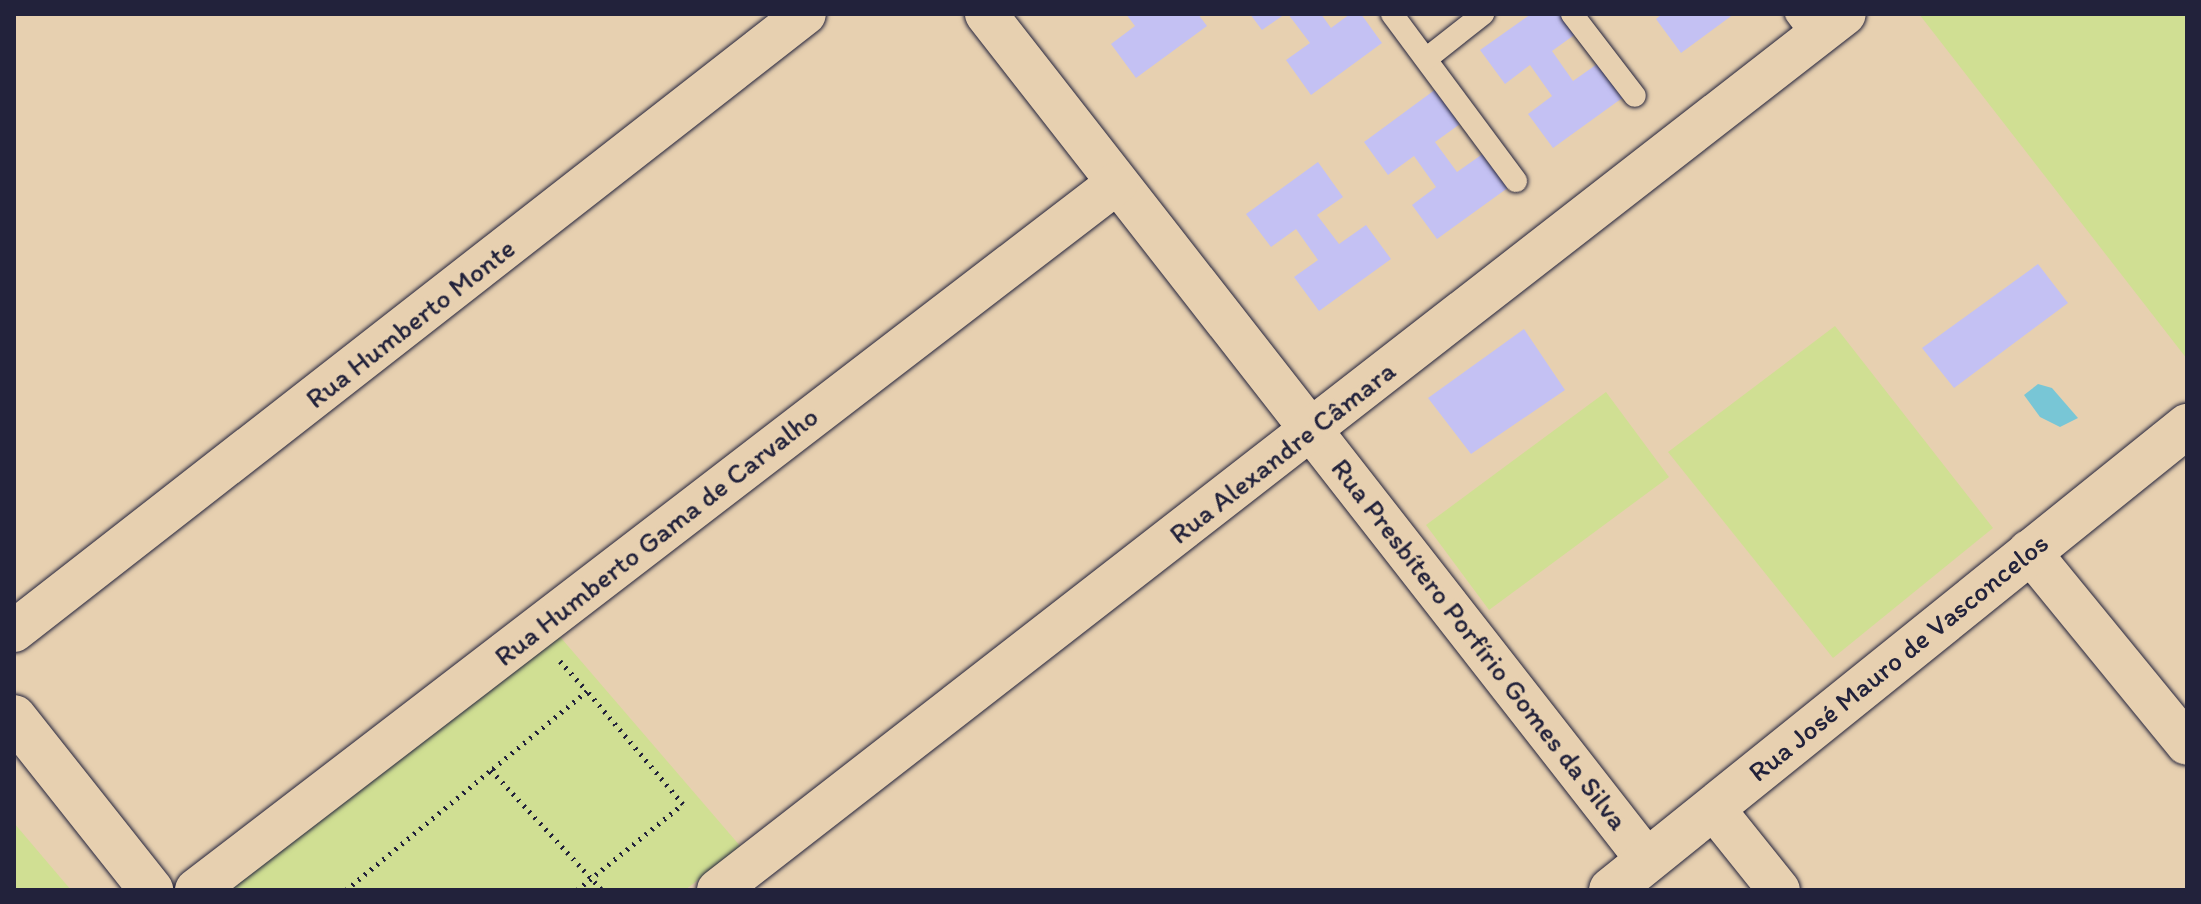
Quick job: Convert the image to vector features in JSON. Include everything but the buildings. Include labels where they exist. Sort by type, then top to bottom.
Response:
[{"type":"street","name":"Rua Humberto Monte","points":[[14,631],[805,14]]},
{"type":"street","name":"Rua Presbítero Porfírio Gomes da Silva","points":[[986,14],[1314,428],[1647,860]]},
{"type":"street","name":"Rua Alexandre Câmara","points":[[718,890],[1314,428],[1829,19]]},
{"type":"street","name":"Rua Humberto Gama de Carvalho","points":[[196,890],[1117,183]]},
{"type":"street","name":"Rua José Mauro de Vasconcelos","points":[[1611,890],[2187,426]]},
{"type":"street","points":[[2029,551],[2187,744]]},
{"type":"street","points":[[14,717],[151,890]]},
{"type":"street","points":[[1713,808],[1779,890]]},
{"type":"lane","points":[[1392,14],[1516,181]]},
{"type":"lane","points":[[1426,59],[1483,14]]},
{"type":"lane","points":[[1572,14],[1635,96]]},
{"type":"path","points":[[550,648],[683,804],[577,890]]},
{"type":"path","points":[[346,890],[587,691]]},
{"type":"path","points":[[491,770],[602,890]]},
{"type":"green space","points":[[1919,14],[2187,14],[2187,359]]},
{"type":"green space","points":[[1835,326],[1993,528],[1833,658],[1668,452]]},
{"type":"green space","points":[[1606,392],[1669,477],[1489,610],[1426,525]]},
{"type":"green space","points":[[556,632],[741,847],[685,890],[228,890]]},
{"type":"green space","points":[[14,823],[71,890],[14,890]]},
{"type":"water","points":[[2038,384],[2052,388],[2078,418],[2060,427],[2040,417],[2024,395]]}]
